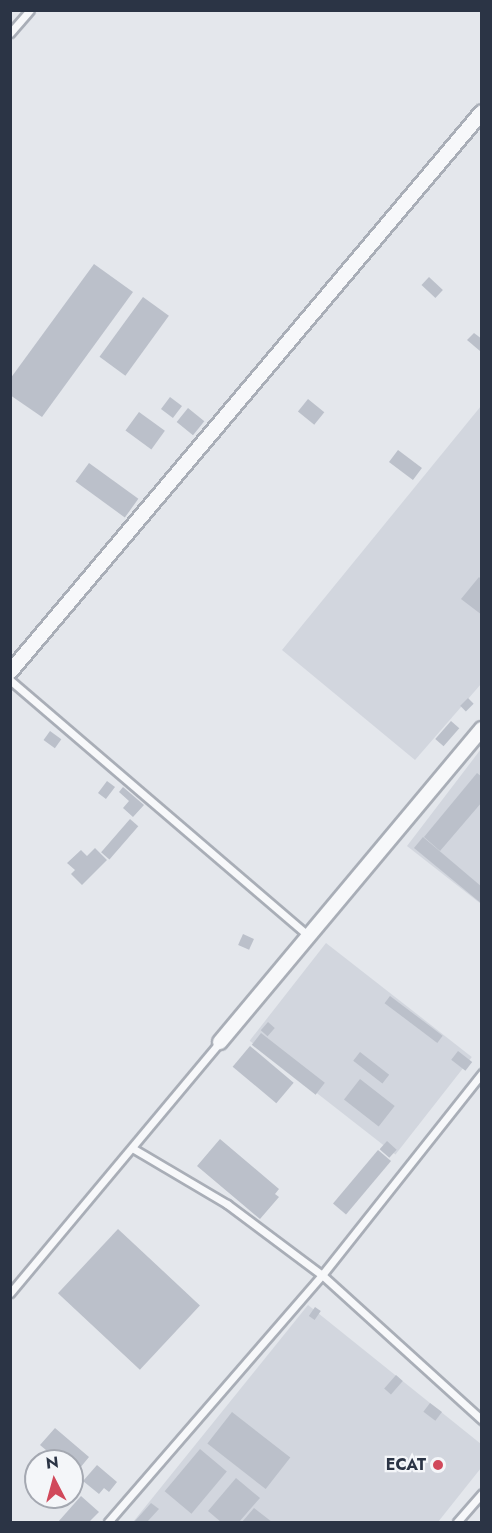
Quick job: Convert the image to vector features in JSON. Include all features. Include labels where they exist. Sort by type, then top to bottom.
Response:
[{"type":"street","points":[[10,672],[482,112]]},
{"type":"street","points":[[220,1042],[482,729]]},
{"type":"lane","points":[[10,33],[30,10]]},
{"type":"lane","points":[[10,680],[308,935]]},
{"type":"lane","points":[[10,1293],[134,1149],[220,1042]]},
{"type":"lane","points":[[108,1522],[322,1275],[482,1073]]},
{"type":"lane","points":[[134,1149],[227,1204],[322,1275],[482,1420]]},
{"type":"lane","points":[[457,1522],[482,1493]]},
{"type":"shaded area","points":[[481,406],[481,684],[415,760],[282,650]]},
{"type":"shaded area","points":[[481,749],[481,904],[407,846]]},
{"type":"shaded area","points":[[326,943],[472,1057],[395,1155],[250,1041]]},
{"type":"shaded area","points":[[308,1305],[481,1444],[481,1468],[438,1522],[133,1522]]},
{"type":"building","points":[[94,264],[133,292],[42,417],[10,395],[10,379]]},
{"type":"building","points":[[429,277],[443,290],[435,298],[421,285]]},
{"type":"building","points":[[143,297],[169,316],[125,376],[100,357]]},
{"type":"building","points":[[474,333],[482,339],[480,351],[467,340]]},
{"type":"building","points":[[170,397],[182,406],[173,418],[161,409]]},
{"type":"building","points":[[308,399],[324,412],[314,425],[298,411]]},
{"type":"building","points":[[188,408],[204,421],[193,435],[177,422]]},
{"type":"building","points":[[139,412],[165,431],[151,449],[125,431]]},
{"type":"building","points":[[398,450],[422,468],[413,480],[389,462]]},
{"type":"building","points":[[89,463],[138,499],[125,517],[75,482]]},
{"type":"building","points":[[479,577],[482,580],[482,615],[461,599]]},
{"type":"building","points":[[468,698],[474,704],[466,711],[460,706]]},
{"type":"building","points":[[451,721],[459,728],[444,746],[435,739]]},
{"type":"building","points":[[50,731],[61,739],[55,748],[44,740]]},
{"type":"building","points":[[477,773],[482,777],[482,802],[440,851],[424,837]]},
{"type":"building","points":[[107,781],[115,787],[106,799],[98,793]]},
{"type":"building","points":[[123,787],[144,805],[133,817],[123,808],[129,801],[119,792]]},
{"type":"building","points":[[130,819],[138,826],[109,859],[101,852]]},
{"type":"building","points":[[423,837],[482,887],[482,904],[414,848]]},
{"type":"building","points":[[95,848],[107,860],[82,885],[71,874],[75,870],[67,863],[81,850],[87,856]]},
{"type":"building","points":[[243,934],[254,939],[249,950],[238,945]]},
{"type":"building","points":[[390,996],[443,1036],[437,1043],[385,1003]]},
{"type":"building","points":[[268,1022],[275,1028],[268,1036],[261,1030]]},
{"type":"building","points":[[261,1033],[325,1083],[316,1095],[252,1045]]},
{"type":"building","points":[[250,1046],[294,1083],[276,1103],[233,1067]]},
{"type":"building","points":[[458,1051],[472,1062],[465,1071],[451,1060]]},
{"type":"building","points":[[360,1052],[389,1075],[382,1083],[353,1061]]},
{"type":"building","points":[[360,1079],[395,1106],[379,1127],[344,1099]]},
{"type":"building","points":[[220,1139],[279,1189],[275,1194],[279,1197],[260,1219],[197,1166]]},
{"type":"building","points":[[387,1141],[397,1150],[389,1158],[380,1149]]},
{"type":"building","points":[[378,1150],[391,1161],[346,1215],[333,1204]]},
{"type":"building","points":[[118,1229],[200,1305],[140,1370],[58,1293]]},
{"type":"building","points":[[315,1307],[321,1311],[315,1320],[309,1316]]},
{"type":"building","points":[[396,1375],[403,1381],[391,1394],[384,1389]]},
{"type":"building","points":[[430,1403],[442,1412],[435,1421],[423,1412]]},
{"type":"building","points":[[232,1412],[290,1458],[266,1489],[207,1444]]},
{"type":"building","points":[[55,1428],[80,1449],[45,1449],[40,1445]]},
{"type":"building","points":[[200,1449],[227,1471],[191,1514],[165,1491]]},
{"type":"building","points":[[84,1453],[89,1457],[84,1463]]},
{"type":"building","points":[[97,1465],[117,1482],[109,1492],[104,1488],[99,1494],[84,1480]]},
{"type":"building","points":[[236,1478],[260,1498],[239,1522],[221,1522],[208,1511]]},
{"type":"building","points":[[84,1499],[99,1512],[89,1522],[58,1522],[70,1509],[84,1509]]},
{"type":"building","points":[[151,1503],[159,1509],[147,1522],[134,1522]]},
{"type":"building","points":[[254,1508],[272,1522],[242,1522]]},
{"type":"place","name":"ECAT","points":[[438,1465]]}]
